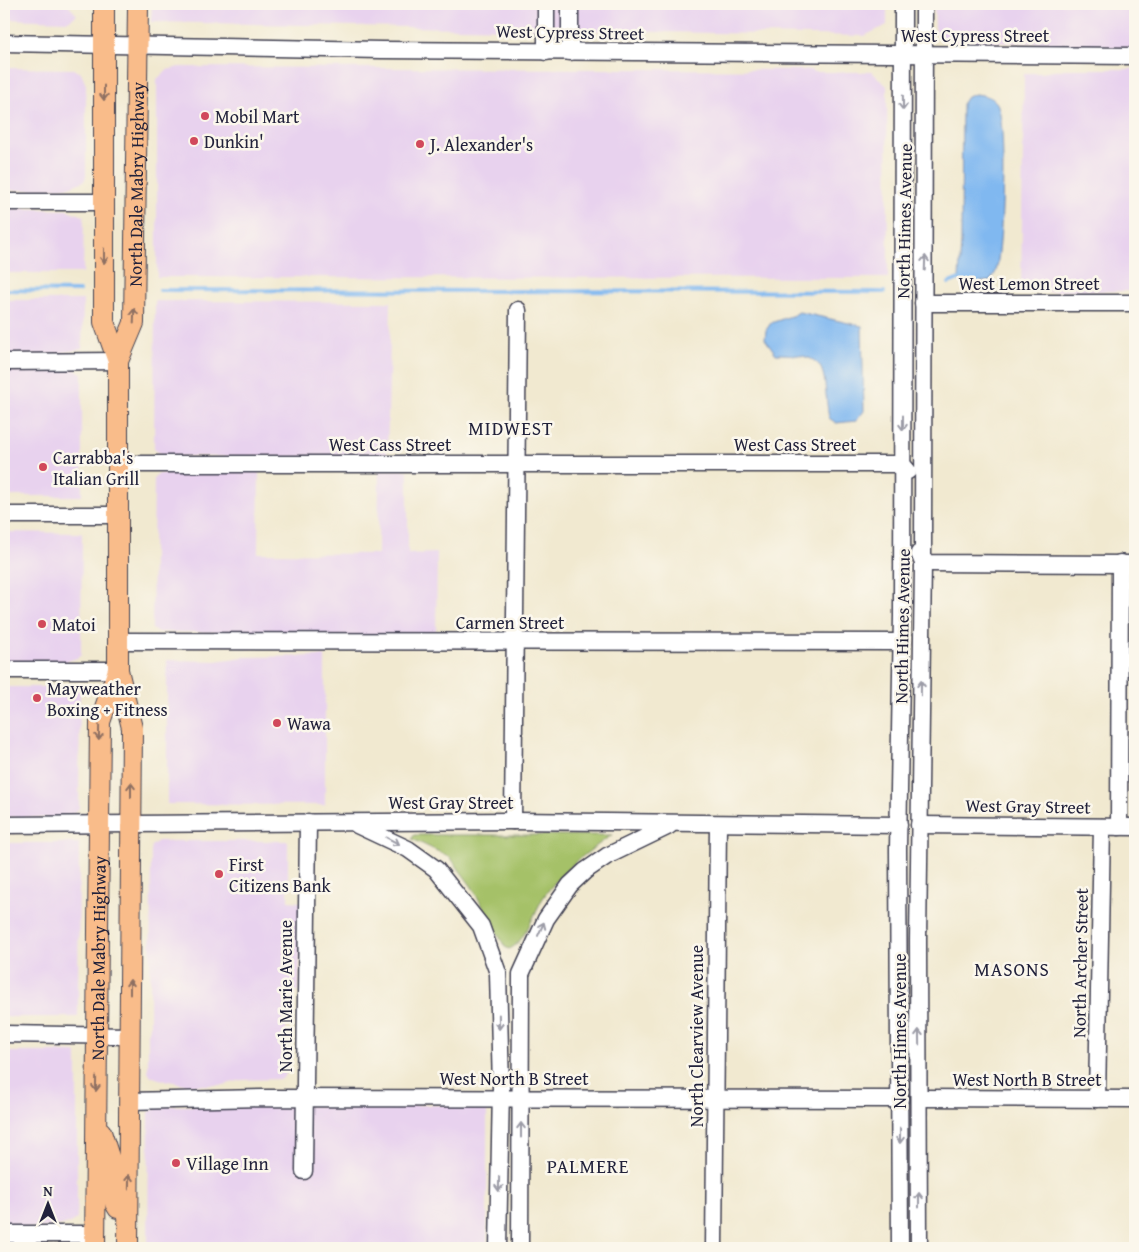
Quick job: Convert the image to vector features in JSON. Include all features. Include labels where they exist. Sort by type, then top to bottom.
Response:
[{"type":"main road","name":"North Dale Mabry Highway","points":[[104,4],[104,322],[118,361],[118,670],[132,728],[128,1248]]},
{"type":"main road","name":"North Dale Mabry Highway","points":[[118,361],[134,323],[138,4]]},
{"type":"main road","name":"North Dale Mabry Highway","points":[[95,1241],[100,722],[118,670]]},
{"type":"main road","points":[[96,1116],[111,1163],[115,1203],[118,1208],[128,1210]]},
{"type":"street","points":[[546,4],[546,52]]},
{"type":"street","points":[[570,4],[570,52]]},
{"type":"street","name":"North Himes Avenue","points":[[900,1248],[899,825],[902,689],[903,4]]},
{"type":"street","name":"North Himes Avenue","points":[[919,1248],[918,940],[923,563],[923,303],[926,164],[923,55],[924,4]]},
{"type":"street","name":"West Cypress Street","points":[[4,43],[137,44],[250,49],[1135,56]]},
{"type":"street","points":[[4,202],[104,202]]},
{"type":"street","points":[[903,267],[914,286],[913,402],[923,407]]},
{"type":"street","name":"West Lemon Street","points":[[923,303],[1135,303]]},
{"type":"street","points":[[513,821],[518,310]]},
{"type":"street","points":[[4,362],[118,361]]},
{"type":"street","name":"West Cass Street","points":[[118,464],[902,464]]},
{"type":"street","points":[[902,464],[910,474],[912,536],[923,563],[1128,564],[1127,827]]},
{"type":"street","points":[[4,515],[117,515]]},
{"type":"street","name":"Carmen Street","points":[[118,641],[902,642]]},
{"type":"street","points":[[4,670],[118,670]]},
{"type":"street","points":[[902,689],[909,704],[909,802],[919,824]]},
{"type":"street","name":"West Gray Street","points":[[4,825],[513,821],[899,825]]},
{"type":"street","name":"North Marie Avenue","points":[[304,1171],[308,822]]},
{"type":"street","points":[[348,822],[380,834],[408,849],[436,868],[480,926],[498,973],[500,1098],[498,1244],[520,1243],[521,974],[546,919],[570,885],[585,871],[607,856],[673,824]]},
{"type":"street","name":"North Clearview Avenue","points":[[714,1248],[718,824]]},
{"type":"street","name":"West Gray Street","points":[[919,824],[1127,827]]},
{"type":"street","points":[[899,825],[907,842],[909,918],[918,940]]},
{"type":"street","name":"North Archer Street","points":[[1097,1099],[1102,827]]},
{"type":"street","points":[[498,973],[521,974]]},
{"type":"street","points":[[4,1034],[130,1036]]},
{"type":"street","name":"West North B Street","points":[[129,1101],[304,1098],[900,1099]]},
{"type":"street","name":"West North B Street","points":[[920,1098],[1135,1099]]},
{"type":"street","points":[[4,1234],[95,1241]]},
{"type":"shaded area","points":[[4,4],[67,4],[77,15],[68,21],[4,19]]},
{"type":"shaded area","points":[[152,4],[887,4],[887,25],[864,36],[151,22]]},
{"type":"shaded area","points":[[934,4],[1135,4],[1135,48],[1067,47],[1033,43],[955,42],[945,40],[937,34]]},
{"type":"shaded area","points":[[179,67],[811,70],[812,72],[872,72],[887,86],[888,278],[157,277],[157,79],[167,70]]},
{"type":"shaded area","points":[[4,68],[74,69],[81,73],[86,85],[86,176],[84,181],[69,187],[38,190],[4,190]]},
{"type":"shaded area","points":[[1065,69],[1135,69],[1135,291],[1021,292],[1024,73],[1042,73]]},
{"type":"shaded area","points":[[4,208],[67,210],[84,216],[83,273],[4,273]]},
{"type":"shaded area","points":[[4,300],[83,300],[82,349],[47,355],[4,355]]},
{"type":"shaded area","points":[[155,301],[391,302],[387,458],[165,456],[158,452],[154,449]]},
{"type":"shaded area","points":[[4,366],[74,369],[82,373],[82,496],[4,496]]},
{"type":"shaded area","points":[[189,470],[259,470],[258,553],[378,554],[379,470],[408,470],[408,554],[437,553],[436,636],[345,637],[235,632],[157,632],[152,629],[154,478],[159,474]]},
{"type":"shaded area","points":[[4,532],[82,533],[81,655],[77,658],[62,663],[4,664]]},
{"type":"shaded area","points":[[325,656],[325,805],[167,804],[167,660],[216,661],[244,657]]},
{"type":"shaded area","points":[[80,684],[79,808],[72,814],[58,818],[4,817],[4,687],[74,687]]},
{"type":"shaded area","points":[[158,841],[288,841],[288,901],[301,902],[299,991],[286,992],[286,1074],[282,1079],[241,1080],[224,1085],[188,1085],[159,1079],[151,1076],[148,1071],[151,846]]},
{"type":"shaded area","points":[[4,843],[79,843],[78,1017],[4,1017]]},
{"type":"shaded area","points":[[4,1052],[75,1052],[77,1054],[77,1219],[69,1224],[42,1228],[4,1228]]},
{"type":"shaded area","points":[[483,1105],[487,1111],[487,1248],[148,1248],[149,1112],[160,1106]]},
{"type":"green space","points":[[414,835],[612,835],[557,880],[543,898],[520,941],[509,949],[505,947],[472,887],[450,857],[412,839]]},
{"type":"water","points":[[975,94],[992,98],[1000,112],[1003,184],[1000,238],[996,271],[990,281],[963,284],[959,279],[962,104],[967,97]]},
{"type":"water","points":[[799,312],[862,326],[864,411],[856,421],[836,423],[829,418],[824,378],[816,362],[795,355],[776,354],[765,339],[766,330],[771,323]]},
{"type":"waterway","points":[[949,283],[959,279]]},
{"type":"waterway","points":[[4,290],[79,291]]},
{"type":"waterway","points":[[160,290],[884,292]]},
{"type":"place","name":"Mobil Mart","points":[[205,116]]},
{"type":"place","name":"Dunkin'","points":[[194,141]]},
{"type":"place","name":"J. Alexander's","points":[[420,144]]},
{"type":"place","name":"Carrabba's Italian Grill","points":[[43,467]]},
{"type":"place","name":"Matoi","points":[[42,624]]},
{"type":"place","name":"Mayweather Boxing + Fitness","points":[[37,698]]},
{"type":"place","name":"Wawa","points":[[277,723]]},
{"type":"place","name":"First Citizens Bank","points":[[219,874]]},
{"type":"place","name":"Village Inn","points":[[176,1163]]},
{"type":"district","name":"MIDWEST","points":[[511,428]]},
{"type":"district","name":"MASONS","points":[[1012,969]]},
{"type":"district","name":"PALMERE","points":[[588,1166]]}]
